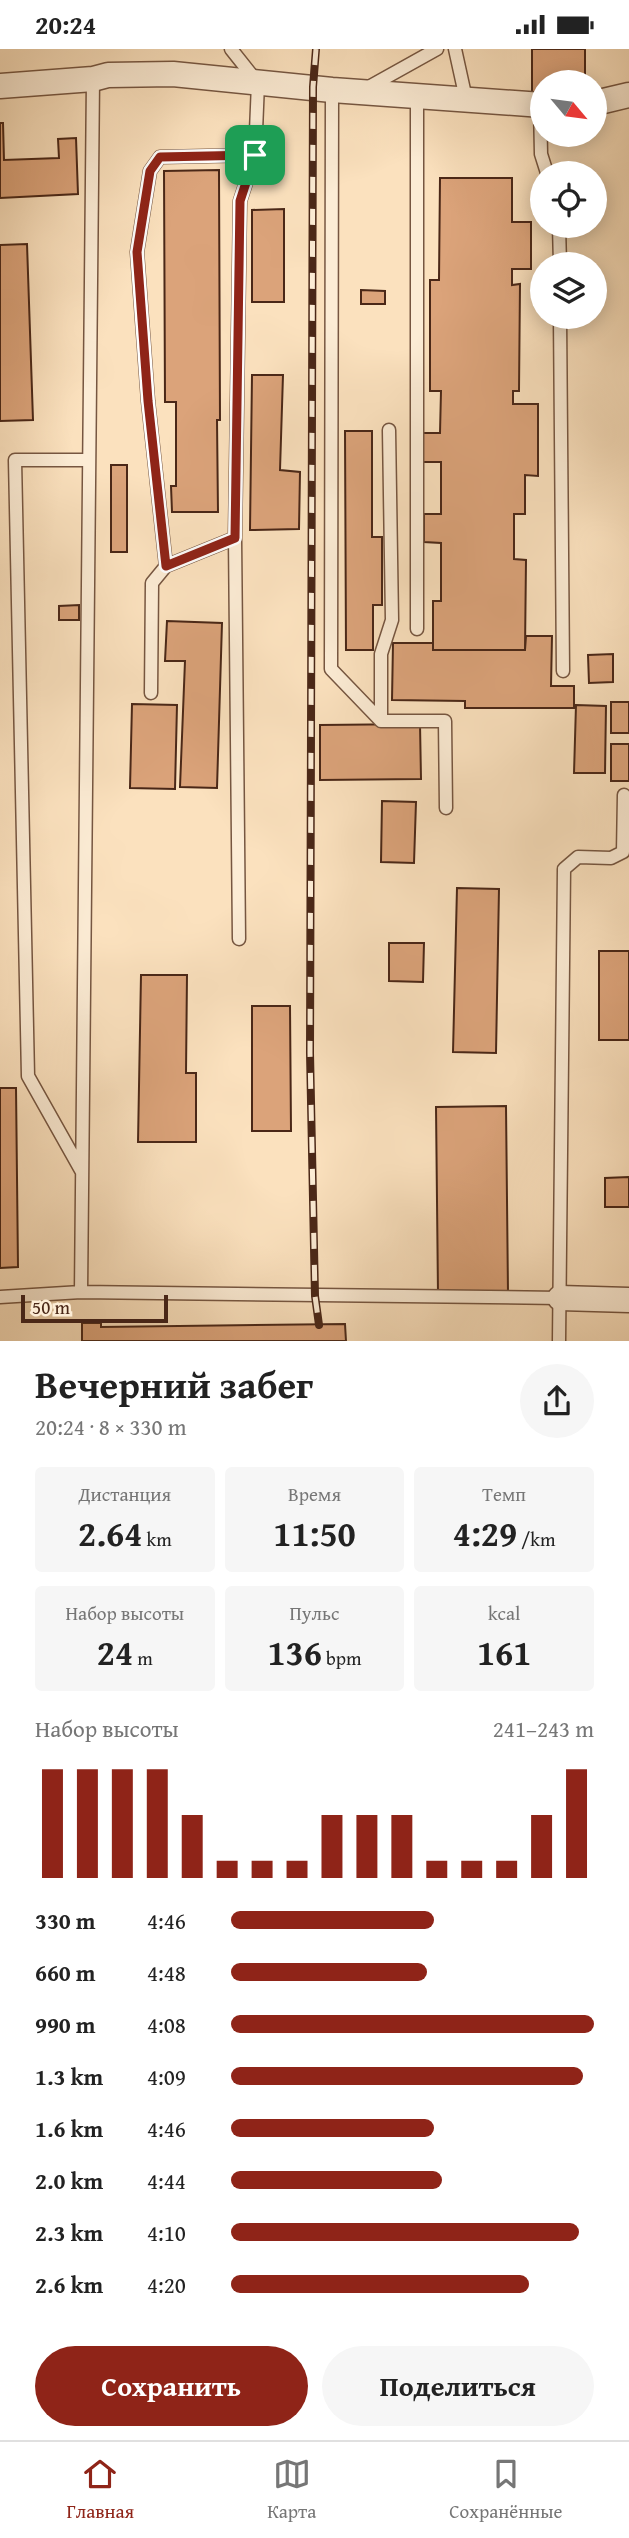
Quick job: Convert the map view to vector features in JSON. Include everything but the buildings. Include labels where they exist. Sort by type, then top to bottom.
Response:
[{"type":"street","points":[[0,86],[93,79],[108,75],[173,74],[331,90],[530,104]]},
{"type":"street","points":[[607,100],[629,95]]},
{"type":"street","points":[[560,1298],[629,1300]]},
{"type":"lane","points":[[231,49],[258,83],[255,155],[240,201],[235,538],[239,939]]},
{"type":"lane","points":[[361,92],[437,49]]},
{"type":"lane","points":[[455,49],[466,99]]},
{"type":"lane","points":[[80,1292],[93,79]]},
{"type":"lane","points":[[331,90],[331,669],[381,720],[444,721],[446,808]]},
{"type":"lane","points":[[417,95],[417,629]]},
{"type":"lane","points":[[166,566],[148,401],[137,252],[150,171],[160,157],[255,155]]},
{"type":"lane","points":[[560,329],[563,671]]},
{"type":"lane","points":[[381,720],[381,654],[392,619],[389,430]]},
{"type":"lane","points":[[83,1173],[28,1076],[15,460],[89,460]]},
{"type":"lane","points":[[151,693],[152,583],[166,566],[235,538]]},
{"type":"lane","points":[[559,1341],[564,869],[578,857],[611,858],[623,852],[624,795]]},
{"type":"lane","points":[[0,1297],[80,1292],[560,1298]]},
{"type":"railway","points":[[316,49],[313,87],[310,1053],[315,1296],[319,1325]]},
{"type":"route","points":[[255,155],[240,201],[235,538],[166,566],[148,401],[137,252],[150,171],[160,157],[255,155]]}]
